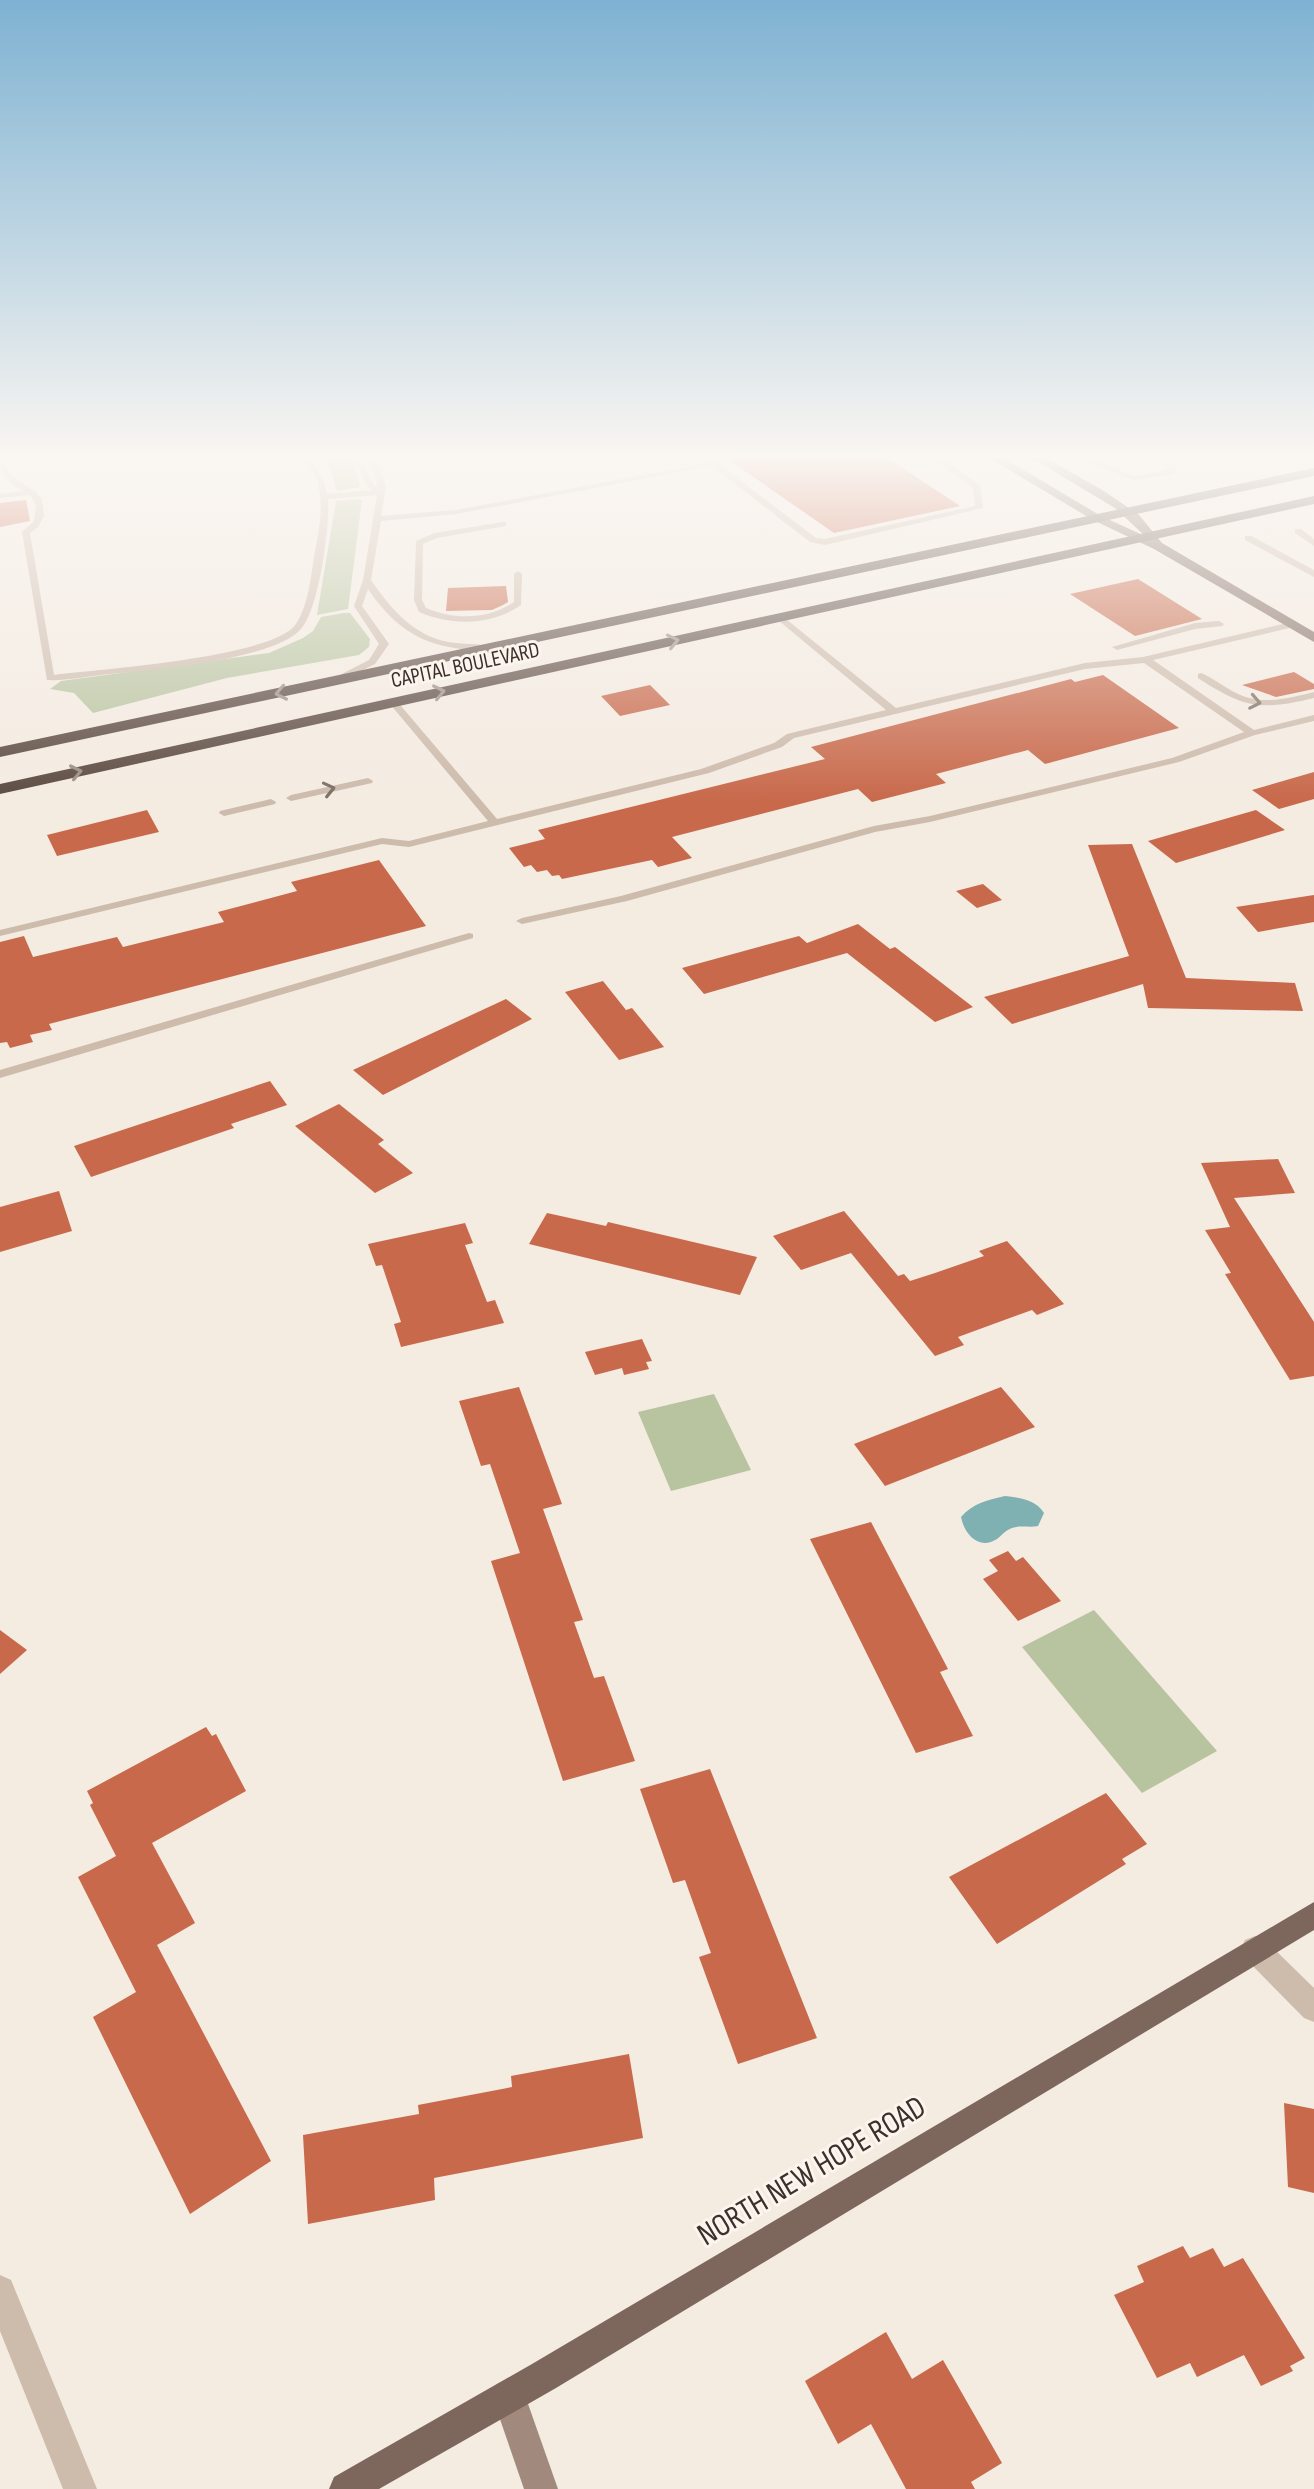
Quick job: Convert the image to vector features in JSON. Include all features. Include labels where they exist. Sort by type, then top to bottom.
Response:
[{"type":"highway","name":"CAPITAL BOULEVARD","points":[[0,752],[859,569]]},
{"type":"highway","name":"CAPITAL BOULEVARD","points":[[0,789],[1012,569]]},
{"type":"main road","points":[[1198,569],[1314,638]]},
{"type":"main road","name":"NORTH NEW HOPE ROAD","points":[[346,2489],[509,2396],[1314,1915]]},
{"type":"street","points":[[1255,1949],[1314,2008]]},
{"type":"street","points":[[0,2291],[80,2489]]},
{"type":"street","points":[[509,2396],[541,2489]]},
{"type":"lane","points":[[32,569],[50,678],[232,653],[274,643],[296,629],[308,605],[313,569]]},
{"type":"lane","points":[[333,682],[372,662],[384,644],[358,606],[369,569]]},
{"type":"lane","points":[[419,569],[418,600],[422,610],[448,618],[467,619],[510,610],[518,603],[518,574]]},
{"type":"lane","points":[[367,580],[405,628],[419,638],[463,648],[492,648]]},
{"type":"lane","points":[[781,618],[893,711]]},
{"type":"lane","points":[[1117,647],[1195,626],[1219,624]]},
{"type":"lane","points":[[0,933],[382,841],[409,844],[705,771],[778,745],[784,737],[1085,666],[1146,660],[1291,625]]},
{"type":"lane","points":[[1146,660],[1252,733]]},
{"type":"lane","points":[[1201,676],[1231,696],[1259,706],[1314,695]]},
{"type":"lane","points":[[393,702],[495,823]]},
{"type":"lane","points":[[522,921],[623,899],[874,829],[1175,760],[1252,733],[1314,718]]},
{"type":"lane","points":[[291,798],[368,781]]},
{"type":"lane","points":[[224,813],[271,802]]},
{"type":"lane","points":[[0,1074],[469,936]]},
{"type":"green space","points":[[325,569],[353,569],[348,609],[317,615]]},
{"type":"green space","points":[[350,613],[370,639],[369,647],[359,655],[227,678],[93,713],[74,693],[50,689],[61,681],[269,653],[303,638],[313,631],[321,617]]},
{"type":"green space","points":[[714,1394],[751,1470],[671,1491],[638,1412]]},
{"type":"green space","points":[[1094,1610],[1217,1751],[1142,1793],[1022,1647]]},
{"type":"water","points":[[1005,1496],[1027,1500],[1040,1508],[1044,1513],[1038,1526],[1012,1528],[990,1542],[978,1542],[965,1529],[961,1517],[976,1505]]},
{"type":"building","points":[[1138,579],[1202,619],[1135,636],[1070,594]]},
{"type":"building","points":[[506,586],[508,602],[492,610],[446,611],[448,588]]},
{"type":"building","points":[[1294,672],[1314,684],[1314,689],[1276,697],[1242,685]]},
{"type":"building","points":[[1103,675],[1179,728],[1045,764],[1028,750],[936,774],[946,783],[872,802],[858,789],[672,837],[692,858],[658,867],[652,860],[562,879],[559,875],[552,876],[547,870],[537,872],[531,865],[524,867],[509,848],[545,839],[538,830],[825,759],[811,747],[1071,679],[1075,682]]},
{"type":"building","points":[[650,685],[670,705],[620,716],[601,696]]},
{"type":"building","points":[[1314,772],[1314,799],[1279,809],[1252,790]]},
{"type":"building","points":[[147,810],[159,832],[57,856],[47,835]]},
{"type":"building","points":[[1256,810],[1285,830],[1176,863],[1148,841]]},
{"type":"building","points":[[1132,844],[1186,978],[1295,983],[1303,1011],[1148,1008],[1143,984],[1012,1024],[984,997],[1129,956],[1088,845]]},
{"type":"building","points":[[379,860],[426,926],[49,1024],[52,1030],[30,1035],[33,1042],[10,1048],[7,1042],[0,1043],[0,942],[24,936],[33,957],[117,937],[123,947],[224,922],[218,912],[297,891],[291,882]]},
{"type":"building","points":[[983,884],[1002,900],[977,908],[956,891]]},
{"type":"building","points":[[1314,895],[1314,922],[1258,932],[1236,907]]},
{"type":"building","points":[[858,924],[890,949],[895,947],[973,1007],[935,1022],[847,953],[704,994],[682,968],[799,936],[807,943]]},
{"type":"building","points":[[603,981],[626,1010],[632,1008],[664,1047],[619,1060],[565,992]]},
{"type":"building","points":[[506,999],[532,1019],[383,1095],[353,1070]]},
{"type":"building","points":[[270,1081],[287,1105],[231,1124],[234,1128],[91,1177],[74,1146]]},
{"type":"building","points":[[339,1104],[384,1140],[378,1144],[413,1173],[375,1193],[295,1126]]},
{"type":"building","points":[[1278,1159],[1295,1193],[1234,1198],[1314,1322],[1314,1376],[1290,1380],[1225,1274],[1231,1273],[1205,1230],[1230,1227],[1201,1163]]},
{"type":"building","points":[[59,1191],[72,1231],[0,1252],[0,1207]]},
{"type":"building","points":[[844,1211],[898,1276],[904,1274],[910,1281],[935,1273],[984,1256],[979,1251],[1007,1241],[1064,1304],[1037,1315],[1032,1310],[958,1337],[964,1345],[935,1356],[851,1253],[801,1270],[773,1236]]},
{"type":"building","points":[[547,1213],[606,1226],[608,1222],[757,1257],[740,1295],[529,1244]]},
{"type":"building","points":[[465,1223],[473,1243],[465,1245],[487,1302],[495,1300],[504,1323],[401,1347],[394,1324],[401,1322],[382,1265],[376,1266],[368,1244]]},
{"type":"building","points":[[642,1339],[652,1361],[646,1362],[649,1369],[624,1375],[622,1368],[595,1375],[585,1352]]},
{"type":"building","points":[[519,1387],[562,1504],[543,1509],[583,1620],[574,1622],[594,1678],[604,1676],[635,1761],[563,1781],[491,1561],[520,1553],[490,1464],[481,1466],[459,1401]]},
{"type":"building","points":[[1001,1387],[1035,1427],[885,1486],[854,1444]]},
{"type":"building","points":[[871,1522],[948,1669],[940,1672],[973,1736],[916,1753],[810,1539]]},
{"type":"building","points":[[1008,1551],[1016,1561],[1023,1557],[1061,1601],[1018,1621],[983,1579],[998,1571],[989,1560]]},
{"type":"building","points":[[0,1630],[27,1650],[0,1674]]},
{"type":"building","points":[[206,1727],[212,1736],[216,1734],[246,1791],[152,1843],[195,1923],[157,1945],[271,2161],[190,2214],[93,2017],[136,1992],[78,1877],[116,1856],[90,1805],[93,1803],[87,1791]]},
{"type":"building","points":[[710,1769],[817,2038],[738,2064],[699,1957],[711,1953],[685,1880],[673,1883],[640,1789]]},
{"type":"building","points":[[1106,1793],[1147,1844],[1122,1859],[1126,1864],[997,1944],[949,1877]]},
{"type":"building","points":[[629,2054],[643,2138],[434,2178],[435,2200],[308,2224],[303,2135],[419,2114],[418,2105],[512,2087],[511,2076]]},
{"type":"building","points":[[1284,2103],[1314,2109],[1314,2193],[1288,2187]]},
{"type":"building","points":[[1183,2246],[1190,2258],[1213,2248],[1224,2267],[1243,2258],[1305,2358],[1290,2366],[1293,2371],[1261,2386],[1244,2355],[1197,2377],[1190,2363],[1157,2378],[1114,2295],[1144,2282],[1137,2266]]},
{"type":"building","points":[[886,2332],[912,2379],[943,2360],[1002,2463],[971,2482],[975,2489],[906,2489],[871,2424],[838,2444],[805,2381]]}]
